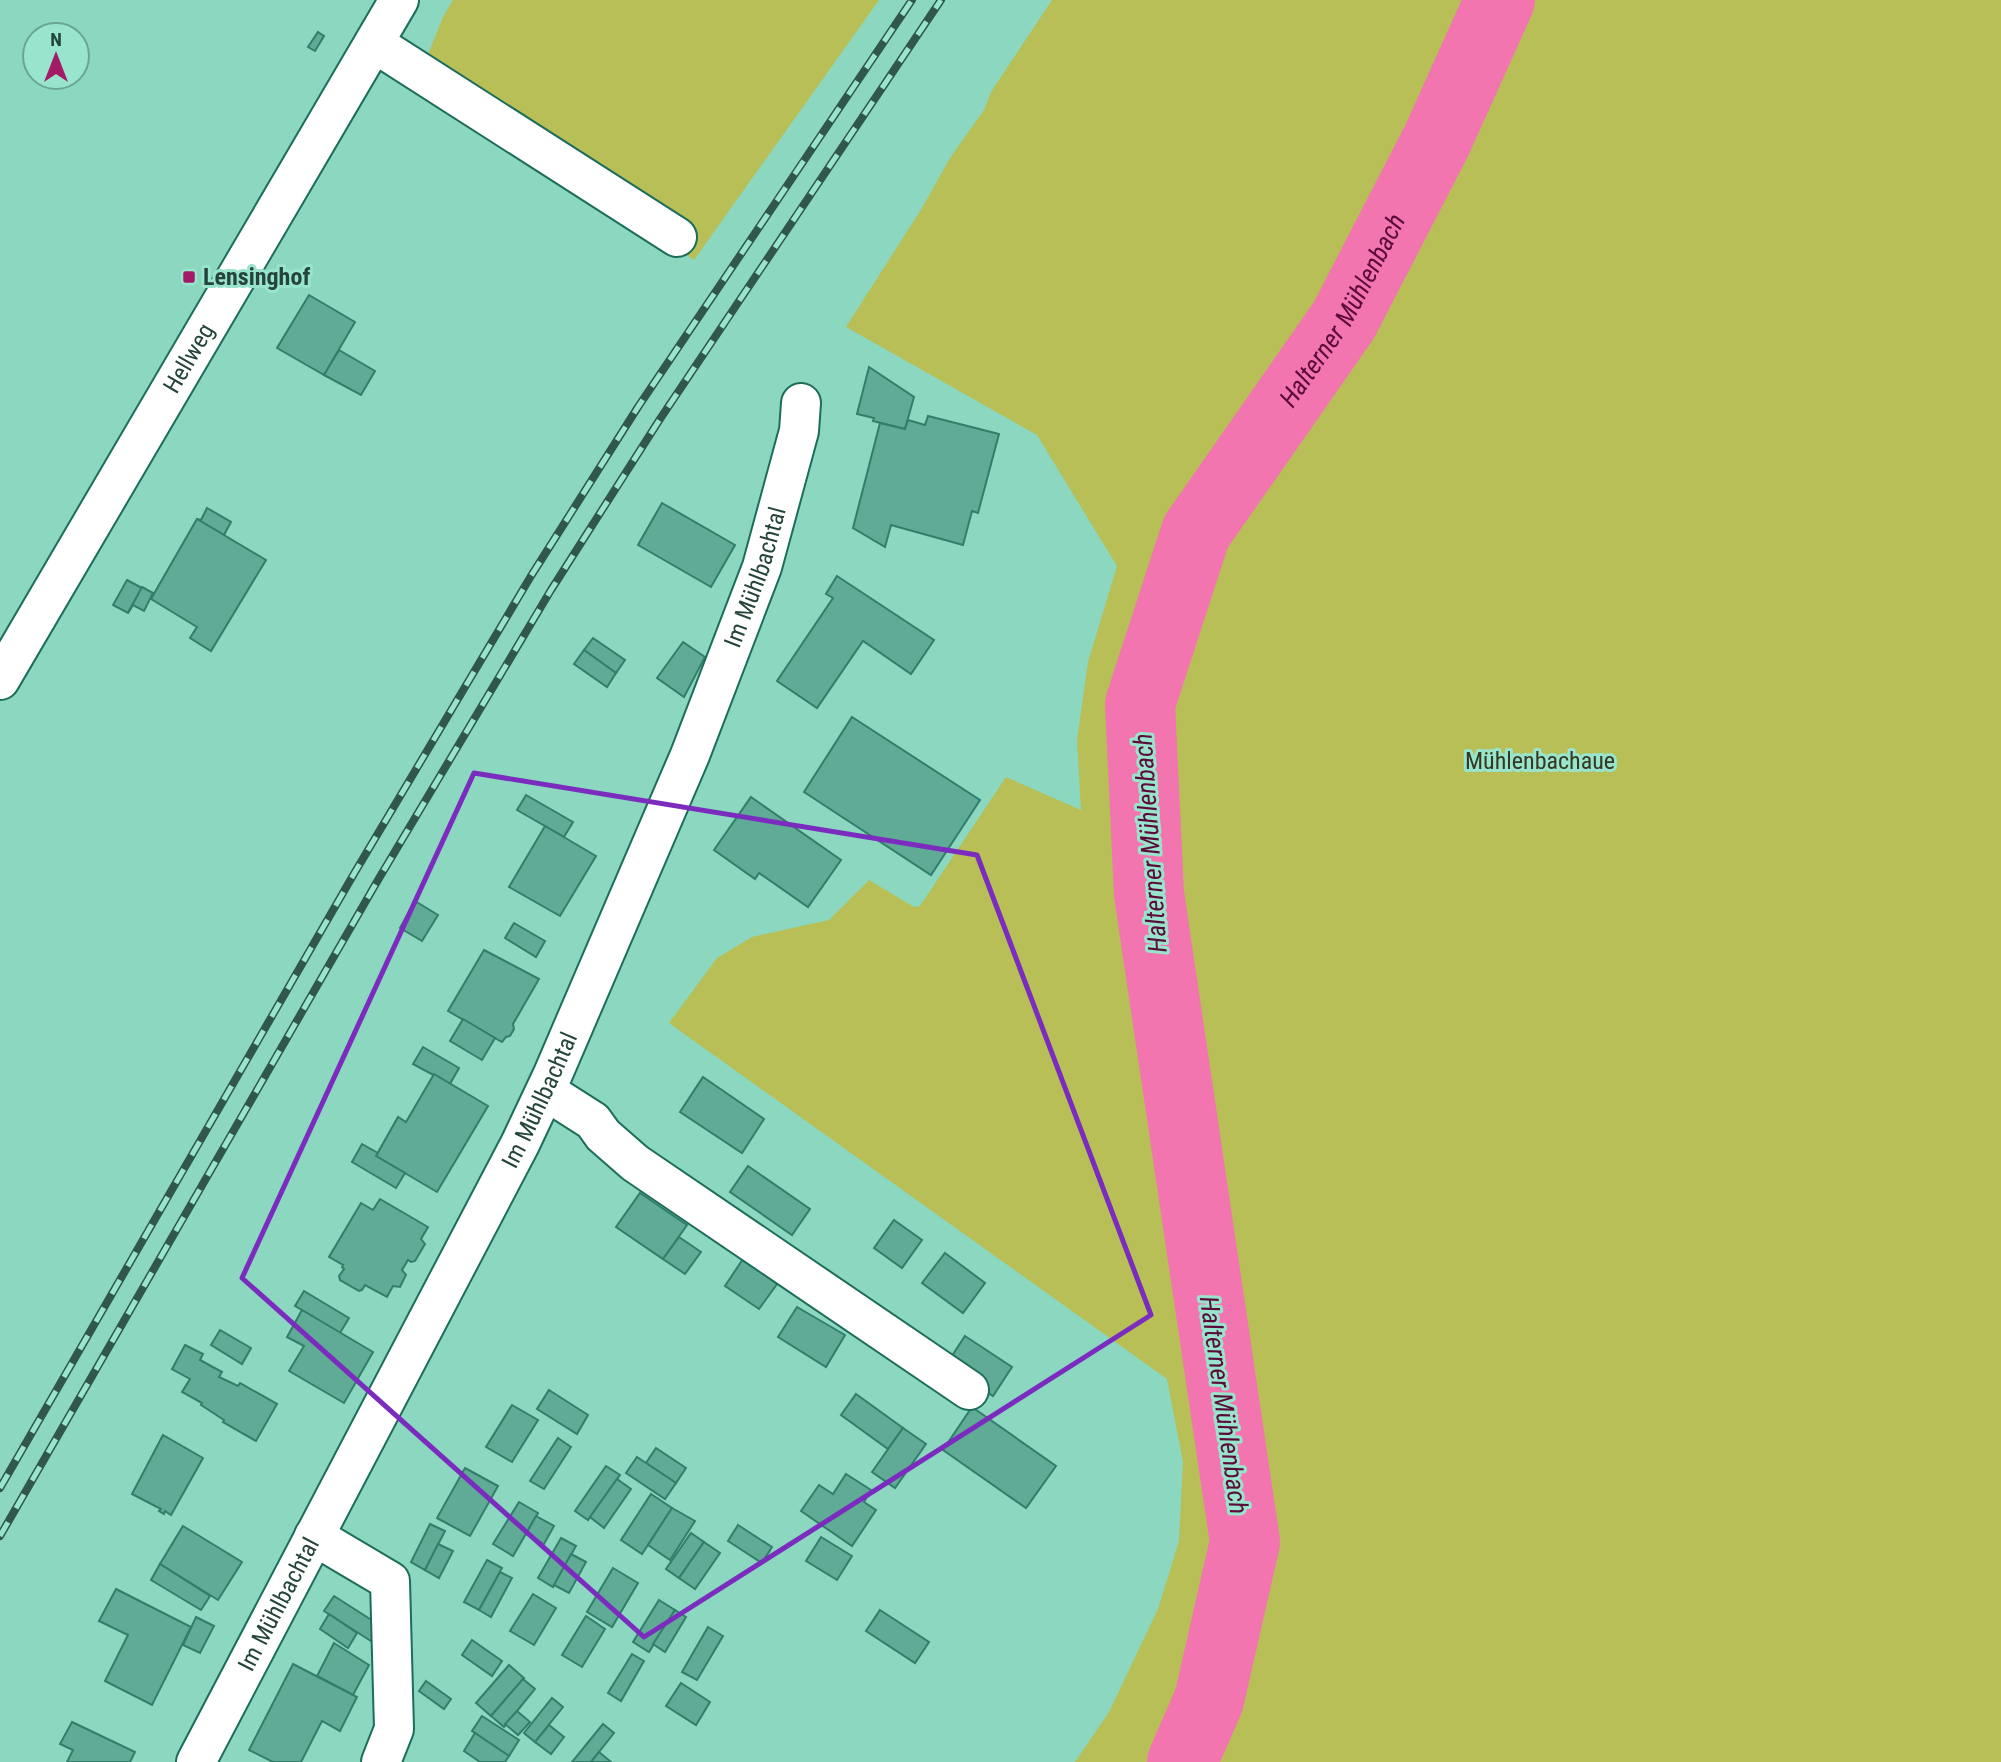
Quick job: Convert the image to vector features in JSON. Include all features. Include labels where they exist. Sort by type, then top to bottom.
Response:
[{"type":"street","name":"Hellweg","points":[[0,680],[399,0]]},
{"type":"street","points":[[374,43],[677,237]]},
{"type":"street","name":"Im Mühlbachtal","points":[[196,1762],[546,1091],[690,755],[762,567],[799,432],[801,403]]},
{"type":"street","points":[[546,1091],[593,1121],[603,1135],[635,1163],[969,1390]]},
{"type":"street","points":[[314,1536],[390,1581],[394,1729],[381,1762]]},
{"type":"highlighted area","points":[[474,773],[977,855],[1151,1315],[644,1637],[242,1278]]},
{"type":"green space","points":[[453,0],[879,0],[694,260],[421,72],[443,17]]},
{"type":"green space","name":"Mühlenbachaue","points":[[1052,0],[2001,0],[2001,1762],[1075,1762],[1109,1712],[1158,1609],[1179,1541],[1183,1462],[1167,1379],[669,1023],[717,958],[752,937],[829,920],[869,880],[914,907],[920,906],[1006,777],[1081,810],[1077,740],[1088,662],[1117,566],[1037,435],[846,327],[922,208],[950,158],[984,110],[991,92]]},
{"type":"building","points":[[318,32],[324,36],[315,51],[308,47]]},
{"type":"building","points":[[309,295],[355,322],[324,375],[277,348]]},
{"type":"building","points":[[339,350],[375,371],[361,395],[324,375]]},
{"type":"building","points":[[869,367],[914,397],[905,429],[857,414]]},
{"type":"building","points":[[928,416],[999,434],[978,513],[972,511],[963,545],[891,525],[885,547],[853,528],[880,423],[905,429],[908,420],[925,425]]},
{"type":"building","points":[[662,503],[735,545],[711,587],[638,545]]},
{"type":"building","points":[[207,508],[231,522],[224,535],[197,519],[201,520]]},
{"type":"building","points":[[197,519],[266,560],[211,651],[190,638],[197,627],[151,599]]},
{"type":"building","points":[[837,576],[934,640],[911,674],[863,641],[817,708],[777,681],[833,598],[826,594]]},
{"type":"building","points":[[127,580],[142,588],[128,613],[113,605]]},
{"type":"building","points":[[142,587],[153,593],[144,611],[133,605],[128,613]]},
{"type":"building","points":[[593,638],[625,660],[616,673],[584,650]]},
{"type":"building","points":[[683,642],[705,657],[684,697],[657,678]]},
{"type":"building","points":[[584,650],[616,673],[607,687],[574,664]]},
{"type":"building","points":[[852,717],[980,800],[931,875],[804,792]]},
{"type":"building","points":[[526,795],[573,822],[564,837],[517,810]]},
{"type":"building","points":[[751,797],[841,860],[808,907],[759,873],[755,879],[714,850]]},
{"type":"building","points":[[545,826],[596,856],[560,916],[509,887]]},
{"type":"building","points":[[415,901],[438,915],[422,941],[400,928]]},
{"type":"building","points":[[514,923],[545,941],[536,957],[505,938]]},
{"type":"building","points":[[484,950],[539,979],[513,1024],[514,1029],[510,1036],[502,1042],[448,1011]]},
{"type":"building","points":[[463,1019],[495,1038],[482,1060],[450,1041]]},
{"type":"building","points":[[423,1047],[459,1068],[450,1084],[413,1064]]},
{"type":"building","points":[[434,1074],[488,1106],[437,1192],[376,1156],[398,1117],[406,1122]]},
{"type":"building","points":[[703,1077],[764,1119],[742,1153],[680,1112]]},
{"type":"building","points":[[362,1144],[378,1153],[376,1156],[405,1173],[396,1188],[352,1162]]},
{"type":"building","points":[[748,1166],[810,1209],[792,1235],[730,1192]]},
{"type":"building","points":[[640,1193],[687,1225],[663,1259],[616,1227]]},
{"type":"building","points":[[380,1199],[428,1227],[421,1239],[425,1244],[415,1261],[408,1260],[402,1270],[406,1275],[400,1287],[393,1286],[387,1297],[365,1285],[359,1291],[340,1280],[343,1265],[329,1257],[361,1203],[373,1210]]},
{"type":"building","points":[[894,1220],[922,1240],[902,1268],[874,1248]]},
{"type":"building","points":[[679,1237],[701,1252],[685,1274],[663,1259]]},
{"type":"building","points":[[945,1253],[985,1283],[963,1313],[922,1283]]},
{"type":"building","points":[[745,1256],[780,1280],[759,1309],[725,1286]]},
{"type":"building","points":[[304,1291],[349,1318],[340,1333],[295,1306]]},
{"type":"building","points":[[797,1307],[845,1335],[826,1367],[778,1337]]},
{"type":"building","points":[[302,1310],[373,1352],[344,1403],[289,1371],[304,1346],[287,1337]]},
{"type":"building","points":[[220,1330],[251,1348],[242,1364],[211,1345]]},
{"type":"building","points":[[965,1336],[1012,1367],[993,1396],[946,1365]]},
{"type":"building","points":[[185,1345],[203,1354],[200,1360],[222,1372],[219,1377],[238,1386],[240,1383],[277,1404],[256,1441],[223,1422],[224,1420],[201,1405],[202,1403],[182,1392],[190,1379],[172,1369]]},
{"type":"building","points":[[549,1390],[588,1415],[577,1434],[537,1409]]},
{"type":"building","points":[[856,1394],[903,1428],[888,1449],[841,1415]]},
{"type":"building","points":[[512,1405],[538,1420],[512,1462],[486,1447]]},
{"type":"building","points":[[972,1407],[1056,1466],[1026,1508],[943,1450]]},
{"type":"building","points":[[903,1428],[926,1444],[895,1488],[872,1472]]},
{"type":"building","points":[[163,1435],[203,1458],[171,1515],[165,1511],[164,1514],[159,1511],[161,1509],[132,1494]]},
{"type":"building","points":[[558,1438],[571,1447],[544,1489],[530,1481]]},
{"type":"building","points":[[656,1448],[686,1468],[676,1483],[646,1463]]},
{"type":"building","points":[[637,1457],[676,1483],[665,1499],[626,1473]]},
{"type":"building","points":[[606,1466],[620,1475],[588,1520],[575,1511]]},
{"type":"building","points":[[465,1468],[498,1486],[470,1536],[437,1518]]},
{"type":"building","points":[[846,1474],[871,1490],[864,1502],[876,1510],[852,1546],[801,1511],[819,1485],[833,1494]]},
{"type":"building","points":[[617,1479],[631,1489],[604,1528],[590,1517]]},
{"type":"building","points":[[651,1494],[672,1508],[642,1554],[621,1540]]},
{"type":"building","points":[[519,1502],[538,1513],[513,1556],[493,1544]]},
{"type":"building","points":[[672,1508],[695,1521],[670,1560],[648,1545]]},
{"type":"building","points":[[536,1516],[554,1526],[544,1544],[526,1534]]},
{"type":"building","points":[[430,1524],[445,1531],[425,1570],[411,1562]]},
{"type":"building","points":[[738,1525],[772,1547],[762,1563],[728,1541]]},
{"type":"building","points":[[183,1526],[242,1562],[218,1600],[160,1564]]},
{"type":"building","points":[[691,1533],[704,1542],[679,1578],[666,1569]]},
{"type":"building","points":[[821,1537],[852,1556],[837,1580],[806,1561]]},
{"type":"building","points":[[561,1538],[576,1546],[553,1587],[538,1578]]},
{"type":"building","points":[[704,1542],[720,1553],[695,1589],[679,1578]]},
{"type":"building","points":[[438,1544],[453,1551],[439,1578],[425,1570]]},
{"type":"building","points":[[571,1554],[586,1562],[569,1593],[554,1585]]},
{"type":"building","points":[[487,1560],[502,1568],[479,1610],[464,1602]]},
{"type":"building","points":[[160,1564],[210,1596],[201,1610],[151,1580]]},
{"type":"building","points":[[613,1568],[638,1583],[612,1627],[587,1612]]},
{"type":"building","points":[[500,1572],[512,1578],[491,1617],[479,1610]]},
{"type":"building","points":[[116,1589],[191,1627],[152,1705],[105,1681],[128,1635],[99,1621]]},
{"type":"building","points":[[533,1594],[556,1608],[534,1645],[510,1631]]},
{"type":"building","points":[[334,1596],[384,1628],[374,1643],[324,1611]]},
{"type":"building","points":[[659,1600],[675,1610],[649,1652],[633,1642]]},
{"type":"building","points":[[675,1610],[686,1617],[665,1652],[653,1644]]},
{"type":"building","points":[[880,1610],[929,1642],[915,1663],[866,1631]]},
{"type":"building","points":[[329,1614],[357,1633],[348,1648],[320,1629]]},
{"type":"building","points":[[586,1616],[605,1629],[582,1667],[562,1655]]},
{"type":"building","points":[[196,1617],[214,1626],[200,1653],[183,1645]]},
{"type":"building","points":[[708,1627],[723,1636],[697,1680],[682,1672]]},
{"type":"building","points":[[472,1640],[502,1661],[492,1676],[462,1655]]},
{"type":"building","points":[[334,1643],[369,1665],[353,1695],[317,1676]]},
{"type":"building","points":[[632,1654],[644,1661],[621,1701],[608,1693]]},
{"type":"building","points":[[293,1664],[357,1697],[340,1731],[322,1721],[301,1762],[273,1762],[249,1750]]},
{"type":"building","points":[[509,1665],[524,1678],[491,1716],[476,1703]]},
{"type":"building","points":[[523,1679],[535,1689],[504,1727],[491,1716]]},
{"type":"building","points":[[426,1681],[451,1699],[444,1709],[419,1691]]},
{"type":"building","points":[[681,1683],[710,1702],[696,1725],[666,1706]]},
{"type":"building","points":[[552,1698],[563,1707],[535,1742],[524,1733]]},
{"type":"building","points":[[517,1711],[530,1722],[518,1735],[505,1724]]},
{"type":"building","points":[[482,1716],[519,1740],[509,1756],[472,1731]]},
{"type":"building","points":[[72,1722],[135,1752],[130,1762],[67,1762],[73,1750],[60,1744]]},
{"type":"building","points":[[603,1724],[614,1733],[591,1762],[572,1762]]},
{"type":"building","points":[[549,1725],[564,1737],[551,1754],[535,1742]]},
{"type":"building","points":[[475,1733],[509,1756],[505,1762],[480,1762],[464,1751]]},
{"type":"building","points":[[599,1752],[611,1762],[591,1762]]},
{"type":"waterway","name":"Halterner Mühlenbach","points":[[1182,1762],[1209,1700],[1245,1542],[1149,894],[1140,704],[1196,532],[1344,320],[1437,140],[1500,0]]},
{"type":"railway","points":[[0,1488],[355,872],[531,576],[638,407],[912,0]]},
{"type":"railway","points":[[0,1536],[378,880],[551,590],[660,419],[941,0]]},
{"type":"place","name":"Lensinghof","points":[[189,277]]}]
